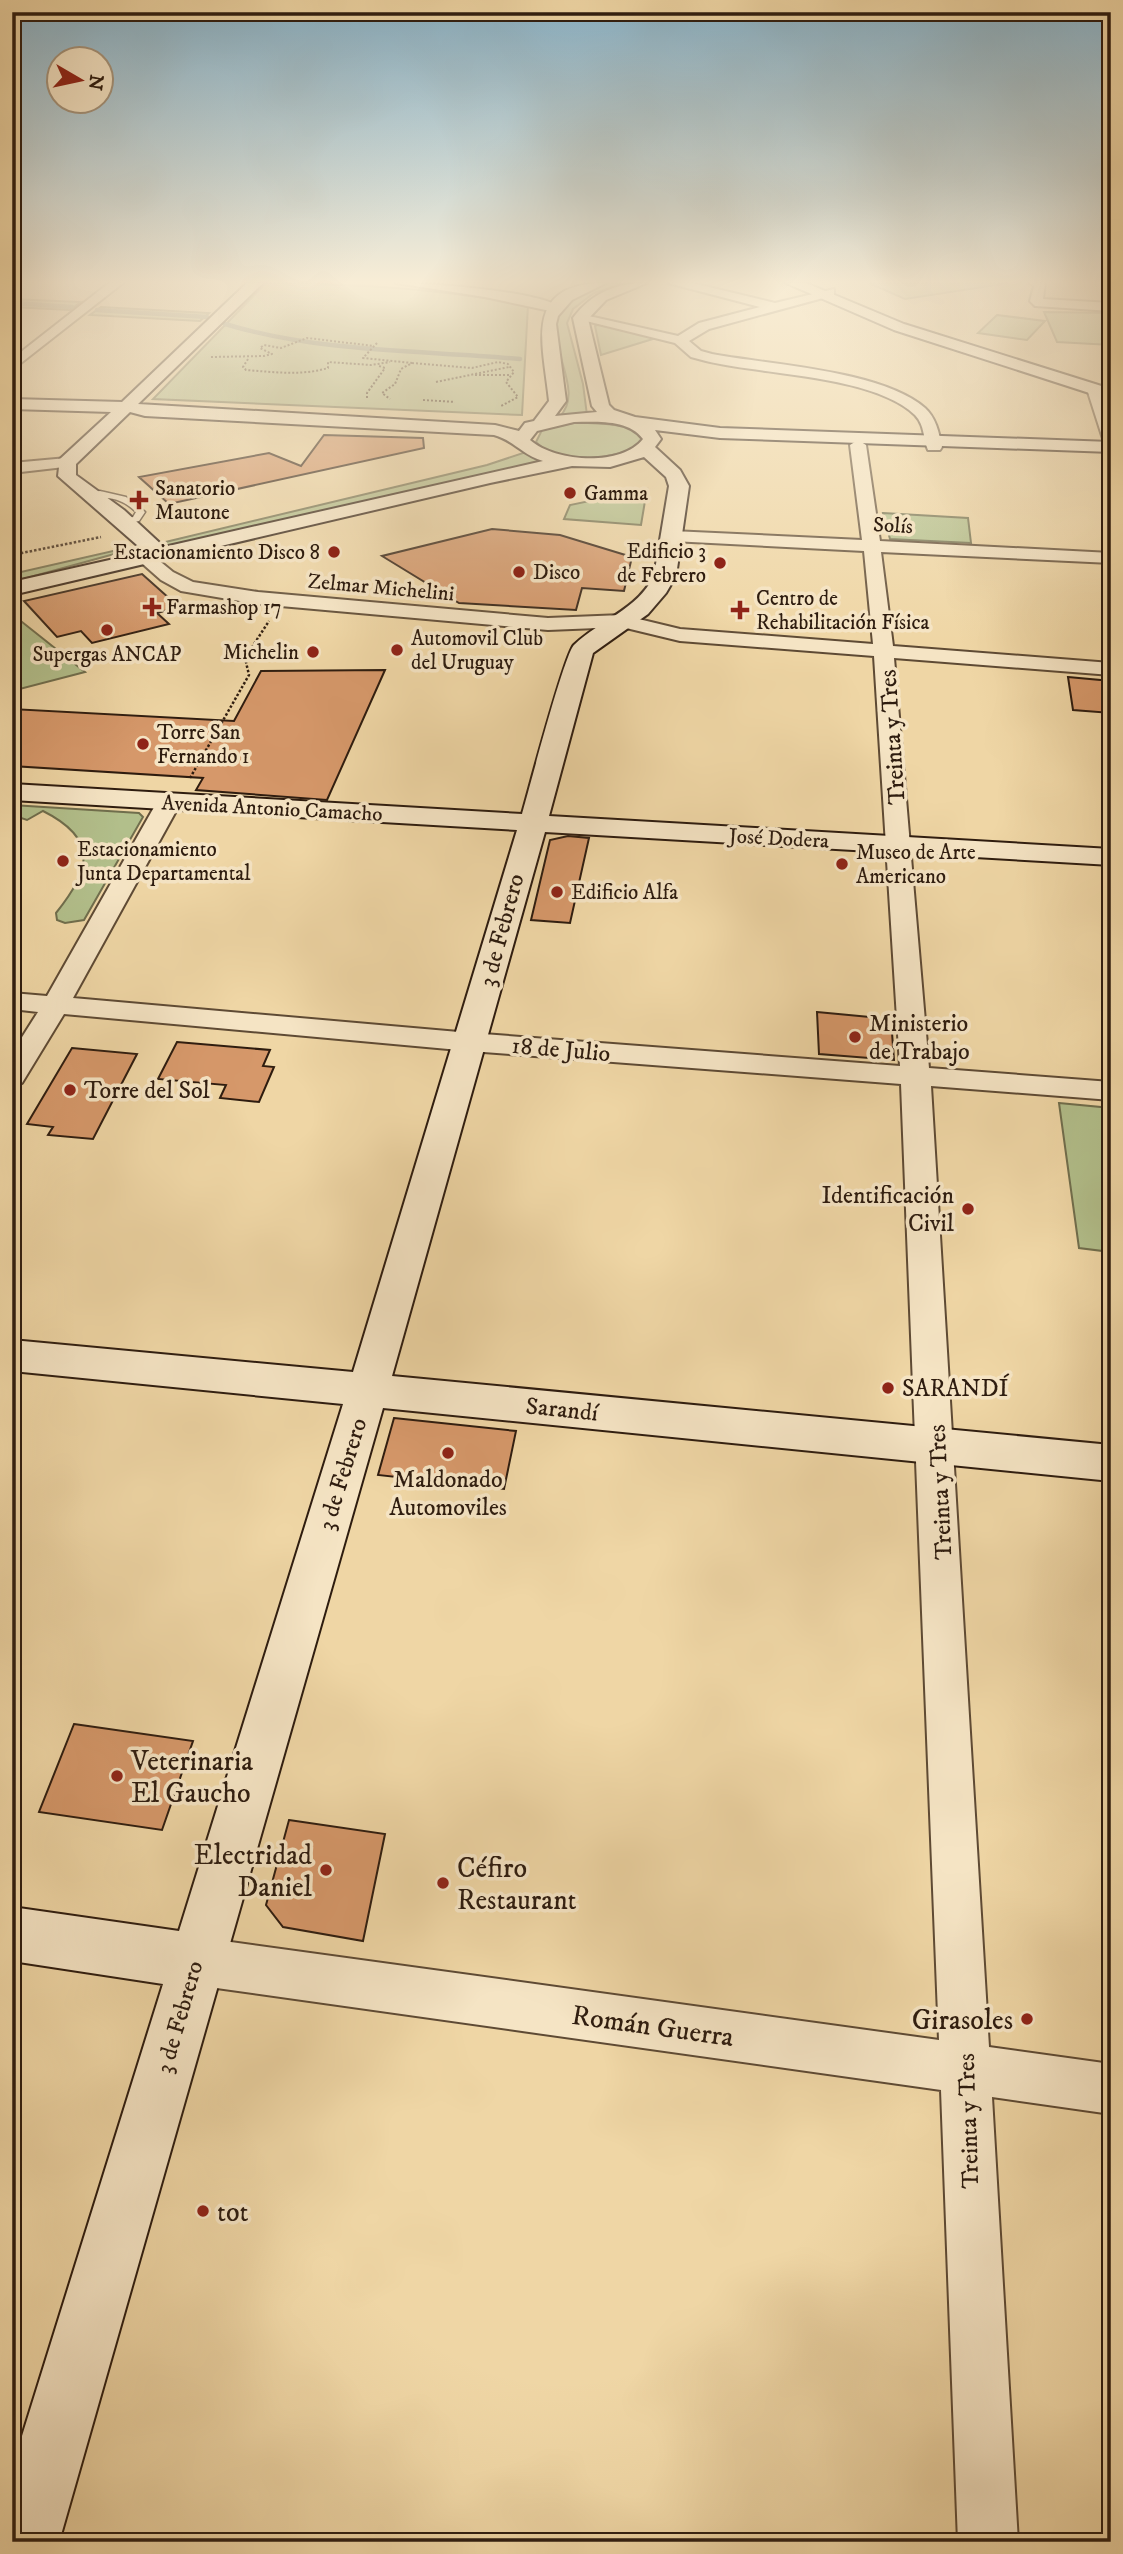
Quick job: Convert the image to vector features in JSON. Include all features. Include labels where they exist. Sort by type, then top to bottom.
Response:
[{"type":"street","points":[[12,468],[67,463],[134,402]]},
{"type":"street","points":[[500,453],[541,423],[557,402]]},
{"type":"street","points":[[548,624],[561,630],[582,650],[640,610],[660,589],[672,536],[678,480],[654,460],[648,446],[650,433],[608,414],[600,402]]},
{"type":"street","points":[[902,402],[920,411],[930,428],[933,444]]},
{"type":"street","points":[[1107,402],[1111,439]]},
{"type":"street","points":[[12,404],[129,407],[145,411],[541,423],[591,417],[720,433],[1111,454]]},
{"type":"street","points":[[338,417],[495,430],[520,439],[531,452],[572,461]]},
{"type":"street","points":[[37,562],[572,461],[614,460],[648,446],[691,439],[858,445],[1111,447]]},
{"type":"street","name":"Treinta y Tres","points":[[858,445],[886,652],[938,1448],[966,2069],[965,2103],[988,2542]]},
{"type":"street","points":[[12,589],[136,542],[478,460]]},
{"type":"street","points":[[67,463],[67,476],[87,496],[90,505],[136,542]]},
{"type":"street","name":"Solís","points":[[672,536],[1111,558]]},
{"type":"street","name":"Zelmar Michelini","points":[[136,542],[167,576],[188,587],[282,601],[548,624],[622,621],[680,635],[1111,669]]},
{"type":"street","name":"3 de Febrero","points":[[24,2542],[195,1961],[368,1390],[582,650]]},
{"type":"street","name":"Avenida Antonio Camacho","points":[[12,792],[531,823]]},
{"type":"street","points":[[12,1076],[56,1005],[169,802]]},
{"type":"street","name":"José Dodera","points":[[531,823],[1111,857]]},
{"type":"street","name":"18 de Julio","points":[[12,1001],[470,1042],[1111,1091]]},
{"type":"street","name":"Sarandí","points":[[12,1355],[1111,1463]]},
{"type":"street","points":[[12,1934],[195,1961]]},
{"type":"street","name":"Román Guerra","points":[[195,1961],[1111,2089]]},
{"type":"lane","points":[[87,496],[113,494],[136,506],[141,512],[136,519],[136,542]]},
{"type":"path","points":[[338,417],[362,402]]},
{"type":"path","points":[[450,402],[461,405]]},
{"type":"path","points":[[490,408],[514,402]]},
{"type":"path","points":[[12,555],[136,542]]},
{"type":"path","points":[[169,802],[183,789],[250,676],[245,658],[282,601]]},
{"type":"green space","points":[[226,402],[523,402],[522,415]]},
{"type":"green space","points":[[568,402],[585,402],[587,415],[559,417]]},
{"type":"green space","points":[[582,421],[630,427],[645,438],[643,445],[603,457],[573,458],[559,456],[536,442],[542,430]]},
{"type":"green space","points":[[526,452],[547,460],[162,548],[157,544],[487,465]]},
{"type":"green space","points":[[647,489],[641,525],[564,519],[570,505]]},
{"type":"green space","points":[[883,513],[968,518],[971,543],[890,539]]},
{"type":"green space","points":[[113,551],[118,553],[12,582],[12,574]]},
{"type":"green space","points":[[12,614],[85,672],[12,691]]},
{"type":"green space","points":[[12,805],[139,813],[143,817],[84,920],[65,923],[57,920],[56,913],[77,883],[84,856],[81,844],[74,833],[43,811],[27,820],[12,815]]},
{"type":"green space","points":[[1059,1103],[1111,1108],[1111,1252],[1079,1248]]},
{"type":"building","name":"Sanatorio Mautone","points":[[324,435],[423,438],[424,448],[169,504],[139,477],[269,453],[301,466]]},
{"type":"building","name":"Disco","points":[[492,529],[560,535],[632,557],[624,591],[582,588],[576,610],[459,603],[382,556]]},
{"type":"building","points":[[142,574],[179,607],[157,613],[169,624],[92,643],[81,631],[57,637],[24,601]]},
{"type":"building","points":[[385,670],[327,800],[196,790],[203,778],[12,766],[12,709],[234,721],[261,671]]},
{"type":"building","points":[[1068,677],[1111,681],[1111,713],[1073,710]]},
{"type":"building","name":"Edificio Alfa","points":[[568,836],[589,838],[570,923],[531,920],[550,840]]},
{"type":"building","name":"Ministerio de Trabajo","points":[[817,1012],[891,1019],[894,1060],[819,1054]]},
{"type":"building","points":[[177,1042],[270,1050],[263,1066],[274,1067],[259,1102],[220,1098],[226,1085],[158,1079]]},
{"type":"building","points":[[72,1048],[137,1054],[93,1139],[48,1135],[53,1127],[27,1124]]},
{"type":"building","name":"Maldonado Automoviles","points":[[394,1418],[516,1431],[504,1489],[378,1475]]},
{"type":"building","name":"Veterinaria El Gaucho","points":[[74,1724],[193,1741],[162,1830],[39,1812]]},
{"type":"building","name":"Electridad Daniel","points":[[289,1820],[385,1834],[363,1941],[283,1927],[266,1905]]},
{"type":"place","name":"Gamma","points":[[570,493]]},
{"type":"place","name":"Sanatorio Mautone","points":[[139,500]]},
{"type":"place","name":"Estacionamiento Disco 8","points":[[334,552]]},
{"type":"place","name":"Edificio 3 de Febrero","points":[[720,563]]},
{"type":"place","name":"Disco","points":[[519,572]]},
{"type":"place","name":"Farmashop 17","points":[[152,607]]},
{"type":"place","name":"Centro de Rehabilitación Física","points":[[740,610]]},
{"type":"place","name":"Supergas ANCAP","points":[[107,630]]},
{"type":"place","name":"Automovil Club del Uruguay","points":[[397,650]]},
{"type":"place","name":"Michelin","points":[[313,652]]},
{"type":"place","name":"Torre San Fernando 1","points":[[143,744]]},
{"type":"place","name":"Estacionamiento Junta Departamental","points":[[63,861]]},
{"type":"place","name":"Museo de Arte Americano","points":[[842,864]]},
{"type":"place","name":"Edificio Alfa","points":[[557,892]]},
{"type":"place","name":"Ministerio de Trabajo","points":[[855,1037]]},
{"type":"place","name":"Torre del Sol","points":[[70,1090]]},
{"type":"place","name":"Identificación Civil","points":[[968,1209]]},
{"type":"place","name":"SARANDÍ","points":[[888,1388]]},
{"type":"place","name":"Maldonado Automoviles","points":[[448,1453]]},
{"type":"place","name":"Veterinaria El Gaucho","points":[[117,1776]]},
{"type":"place","name":"Electridad Daniel","points":[[326,1870]]},
{"type":"place","name":"Céfiro Restaurant","points":[[443,1883]]},
{"type":"place","name":"Girasoles","points":[[1027,2019]]},
{"type":"place","name":"tot","points":[[203,2211]]}]
